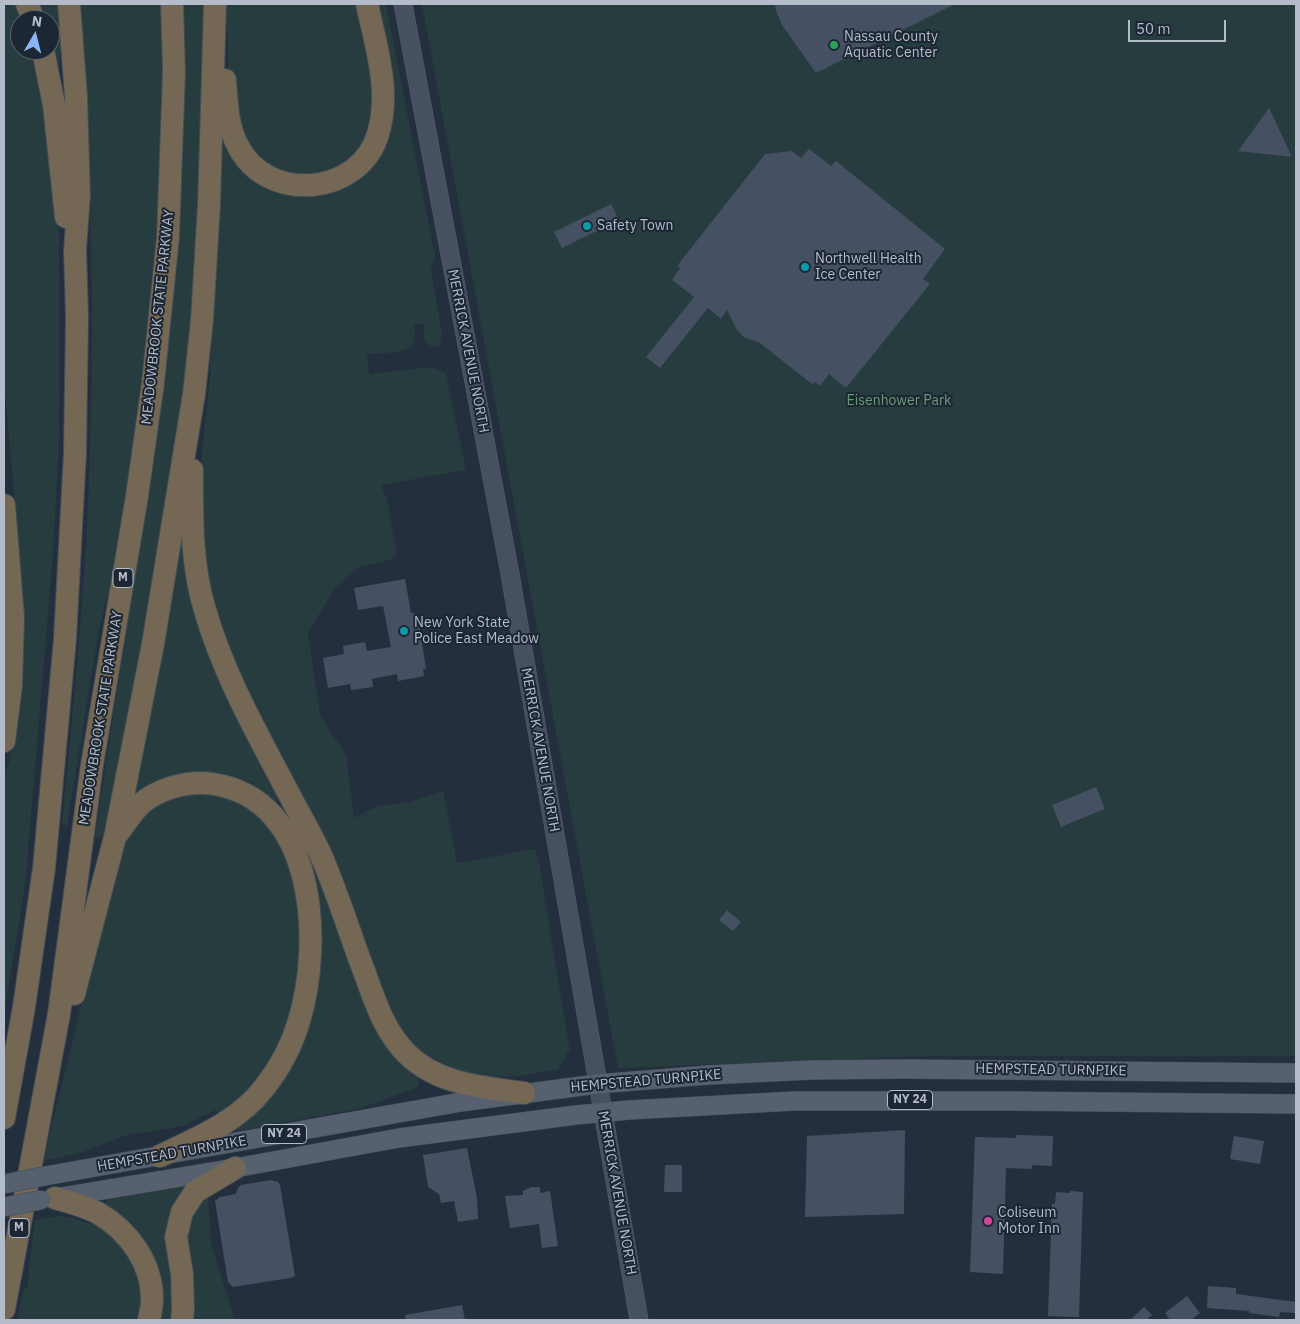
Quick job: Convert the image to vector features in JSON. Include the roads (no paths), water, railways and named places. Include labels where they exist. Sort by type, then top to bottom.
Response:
[{"type":"highway","points":[[4,1118],[7,1077],[24,1006],[44,868],[64,648],[75,453],[75,250],[79,195],[76,96],[69,4]]},
{"type":"highway","name":"MEADOWBROOK STATE PARKWAY","points":[[4,1309],[59,1014],[92,765],[154,383],[168,237],[174,72],[172,4]]},
{"type":"highway","points":[[34,1147],[114,837],[153,644],[194,394],[202,320],[209,206],[216,4]]},
{"type":"highway","points":[[216,4],[228,115],[230,127],[238,148],[253,166],[271,179],[288,185],[302,187],[332,182],[350,172],[368,155],[378,136],[384,105],[382,77],[367,4]]},
{"type":"highway","points":[[45,60],[54,105],[76,282]]},
{"type":"highway","points":[[194,394],[192,540],[204,609],[225,669],[239,700],[320,853],[379,1013],[400,1046],[415,1061],[429,1071],[455,1082],[471,1086],[524,1093]]},
{"type":"highway","points":[[4,505],[13,617],[11,686],[4,741]]},
{"type":"highway","points":[[114,837],[138,807],[154,795],[172,788],[204,782],[239,790],[267,808],[285,830],[300,863],[308,902],[311,938],[307,990],[299,1022],[282,1061],[264,1089],[241,1112],[220,1126],[160,1156]]},
{"type":"highway","points":[[182,1320],[182,1274],[176,1237],[182,1212],[195,1192],[235,1168]]},
{"type":"highway","points":[[48,1199],[97,1213],[121,1230],[133,1244],[143,1260],[150,1285],[152,1302],[148,1320]]},
{"type":"highway","points":[[4,1316],[6,1320]]},
{"type":"main road","name":"MERRICK AVENUE NORTH","points":[[403,4],[510,574],[639,1320]]},
{"type":"main road","name":"HEMPSTEAD TURNPIKE","points":[[4,1184],[461,1102],[597,1084],[726,1074],[876,1069],[1296,1073]]},
{"type":"main road","name":"HEMPSTEAD TURNPIKE","points":[[4,1206],[235,1168],[399,1138],[602,1112],[794,1100],[1296,1104]]},
{"type":"place","name":"Nassau County Aquatic Center","points":[[834,45]]},
{"type":"place","name":"Safety Town","points":[[587,226]]},
{"type":"place","name":"Northwell Health Ice Center","points":[[805,267]]},
{"type":"place","name":"New York State Police East Meadow","points":[[404,631]]},
{"type":"place","name":"Coliseum Motor Inn","points":[[988,1221]]},
{"type":"park label","name":"Eisenhower Park","points":[[899,401]]}]
